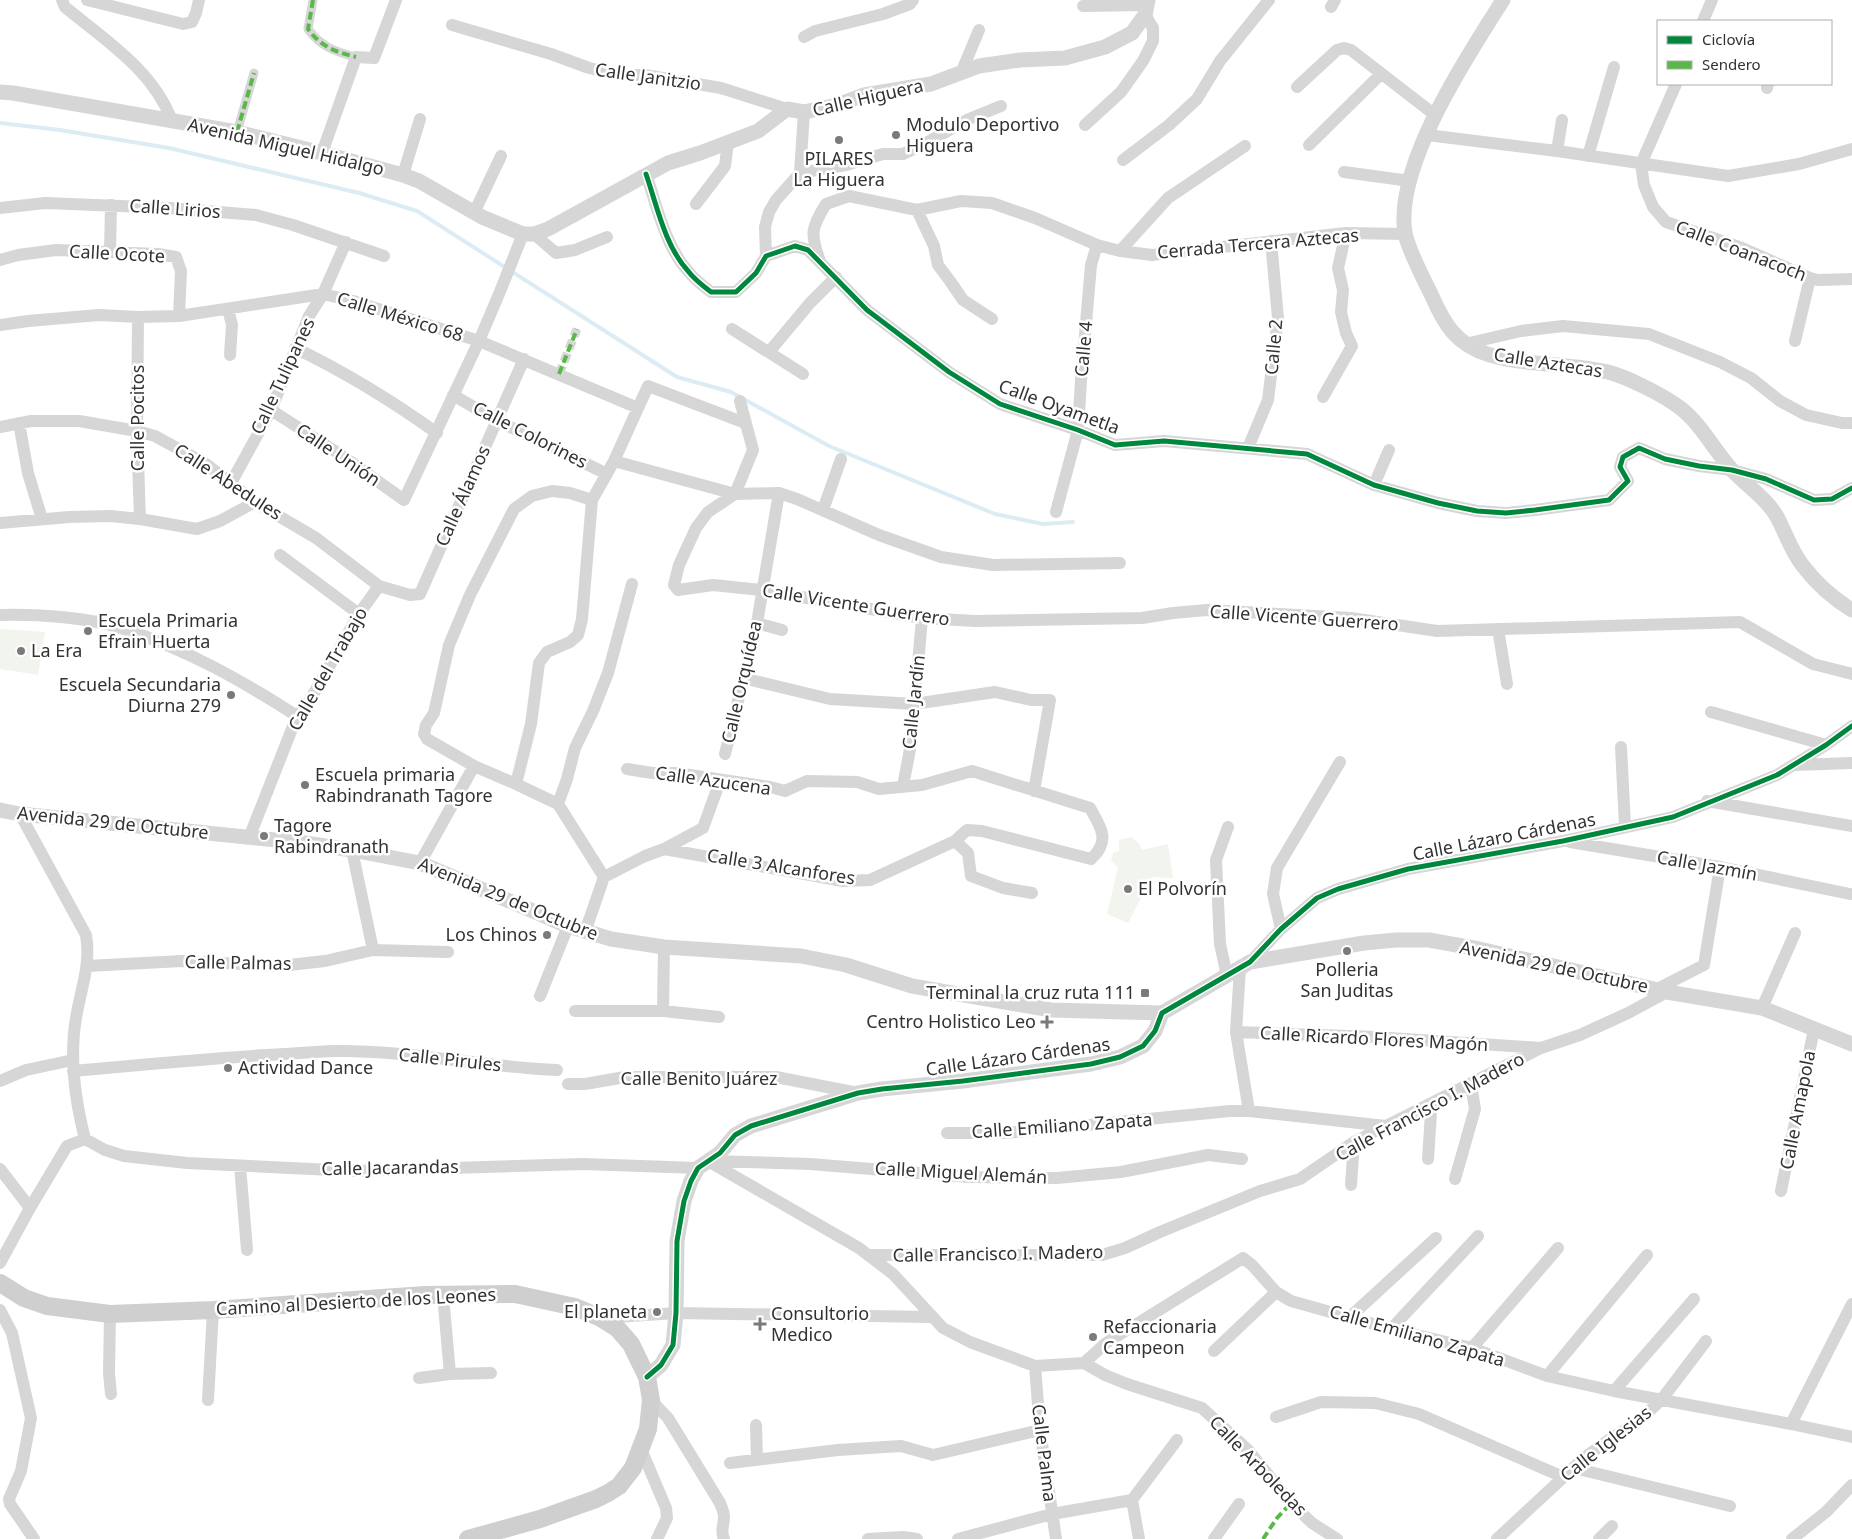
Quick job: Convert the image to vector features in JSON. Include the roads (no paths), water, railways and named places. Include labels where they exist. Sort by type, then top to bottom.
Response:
[{"type":"main road","name":"Camino al Desierto de los Leones","points":[[0,1283],[24,1298],[47,1306],[110,1314],[321,1304],[362,1298],[515,1294],[576,1308],[601,1318],[617,1328],[631,1344],[647,1377],[651,1400],[648,1429],[627,1477],[608,1494],[540,1519],[468,1539]]},
{"type":"street","points":[[62,0],[65,7],[126,56],[148,79],[167,108],[172,121]]},
{"type":"street","points":[[87,0],[184,24],[192,22],[199,0]]},
{"type":"street","points":[[313,0],[308,29],[316,40],[338,53],[374,58],[396,0]]},
{"type":"street","points":[[804,37],[815,31],[883,14],[910,4],[913,0]]},
{"type":"street","points":[[1123,160],[1169,125],[1197,99],[1220,61],[1269,0]]},
{"type":"street","name":"Calle Aztecas","points":[[1503,0],[1471,48],[1435,115],[1410,182],[1405,213],[1406,234],[1423,278],[1444,321],[1456,337],[1465,344],[1490,355],[1609,372],[1642,386],[1686,412],[1704,432],[1732,470],[1775,513],[1802,565],[1834,597],[1852,610]]},
{"type":"street","points":[[1703,20],[1712,0]]},
{"type":"street","points":[[1083,6],[1147,7],[1153,28],[1153,41],[1143,61],[1122,92],[1085,125]]},
{"type":"street","name":"Calle Higuera","points":[[528,234],[548,229],[668,163],[700,154],[758,131],[787,109],[804,112],[837,105],[864,95],[930,84],[979,66],[1020,60],[1065,58],[1105,47],[1132,33],[1147,7]]},
{"type":"street","name":"Calle Janitzio","points":[[452,25],[550,54],[589,68],[620,75],[645,75],[721,88],[787,109]]},
{"type":"street","points":[[961,73],[978,30]]},
{"type":"street","points":[[1297,87],[1337,50],[1344,48],[1351,50],[1435,115]]},
{"type":"street","points":[[322,153],[356,57]]},
{"type":"street","points":[[1588,156],[1614,67]]},
{"type":"street","points":[[238,132],[254,73]]},
{"type":"street","points":[[1310,145],[1381,74]]},
{"type":"street","points":[[1641,164],[1676,85]]},
{"type":"street","name":"Avenida Miguel Hidalgo","points":[[0,92],[238,132],[322,153],[419,181],[474,213]]},
{"type":"street","points":[[800,172],[846,164],[883,154],[903,154],[969,119],[1001,106]]},
{"type":"street","points":[[646,174],[661,219],[673,247],[687,271],[711,292],[736,292],[756,274],[766,256],[765,227],[769,212],[776,200],[800,172],[804,112]]},
{"type":"street","points":[[403,175],[420,119]]},
{"type":"street","points":[[1557,151],[1562,120]]},
{"type":"street","points":[[1426,135],[1557,151],[1728,176],[1799,164],[1852,149]]},
{"type":"street","points":[[696,204],[725,166],[728,142]]},
{"type":"street","points":[[1120,251],[1168,198],[1245,146]]},
{"type":"street","points":[[502,156],[474,213],[506,228],[528,234],[556,253],[575,250],[607,237]]},
{"type":"street","name":"Calle Coanacoch","points":[[1641,164],[1644,185],[1653,207],[1666,222],[1742,248],[1810,278],[1818,280],[1852,279]]},
{"type":"street","points":[[1344,172],[1410,182]]},
{"type":"street","name":"Cerrada Tercera Aztecas","points":[[821,263],[812,236],[817,219],[826,204],[849,196],[918,210],[962,201],[992,204],[1035,218],[1097,245],[1120,251],[1152,255],[1346,233],[1406,234]]},
{"type":"street","name":"Calle Lirios","points":[[0,208],[45,203],[111,205],[256,215],[293,225],[384,256]]},
{"type":"street","points":[[110,252],[111,205]]},
{"type":"street","points":[[918,210],[934,246],[938,265],[963,300],[992,319]]},
{"type":"street","points":[[1323,397],[1352,346],[1346,333],[1341,312],[1342,290],[1338,268],[1346,233]]},
{"type":"street","points":[[295,348],[339,370],[409,413],[437,433],[479,341],[513,258],[528,234]]},
{"type":"street","name":"Calle 2","points":[[1248,448],[1268,400],[1277,328],[1278,318],[1271,241]]},
{"type":"street","name":"Calle Tulipanes","points":[[231,483],[271,410],[309,316],[323,294],[346,242]]},
{"type":"street","name":"Calle 4","points":[[1056,512],[1078,430],[1091,265],[1097,245]]},
{"type":"street","name":"Calle Oyametla","points":[[766,256],[795,246],[808,250],[867,310],[949,372],[1000,404],[1078,430],[1115,445],[1164,441],[1307,454],[1374,484],[1477,511],[1506,513],[1609,500],[1628,481],[1620,467],[1623,457],[1639,448],[1665,459],[1732,470]]},
{"type":"street","name":"Calle Ocote","points":[[0,260],[56,250],[158,254],[176,257],[181,271],[179,316]]},
{"type":"street","points":[[769,352],[810,303],[836,277]]},
{"type":"street","points":[[1795,341],[1810,278]]},
{"type":"street","name":"Calle México 68","points":[[0,325],[99,315],[138,317],[179,316],[323,294],[353,301],[479,341],[638,408]]},
{"type":"street","points":[[228,309],[232,325],[230,355]]},
{"type":"street","name":"Calle Pocitos","points":[[138,317],[137,431],[140,518]]},
{"type":"street","points":[[1465,344],[1521,331],[1563,326],[1649,334],[1720,362],[1750,378],[1780,401],[1806,415],[1842,423],[1852,423]]},
{"type":"street","points":[[732,329],[803,374]]},
{"type":"street","name":"Calle Álamos","points":[[379,586],[410,595],[420,594],[524,359]]},
{"type":"street","points":[[516,784],[531,724],[539,663],[547,652],[570,642],[578,635],[582,619],[592,500],[614,461],[648,386],[744,423]]},
{"type":"street","name":"Calle Colorines","points":[[453,395],[496,420],[607,474]]},
{"type":"street","points":[[735,494],[753,450],[744,423],[740,401]]},
{"type":"street","name":"Calle Unión","points":[[271,410],[341,455],[404,500],[437,433]]},
{"type":"street","name":"Calle Abedules","points":[[0,427],[31,421],[79,422],[137,431],[155,436],[206,464],[255,502],[316,538],[379,586]]},
{"type":"street","points":[[19,423],[28,473],[42,519]]},
{"type":"street","points":[[1374,484],[1389,450]]},
{"type":"street","points":[[823,510],[840,459]]},
{"type":"street","points":[[614,461],[735,494],[779,493],[879,535],[941,557],[993,565],[1120,563]]},
{"type":"street","points":[[1732,470],[1766,479],[1814,500],[1832,499],[1852,488]]},
{"type":"street","points":[[592,500],[570,492],[552,491],[532,496],[514,509],[470,595],[450,645],[434,712],[426,725],[424,734],[427,739],[474,766],[558,804],[604,878]]},
{"type":"street","name":"Calle Orquídea","points":[[725,754],[757,623],[761,590],[779,493]]},
{"type":"street","name":"Calle Vicente Guerrero","points":[[735,494],[708,512],[696,528],[679,565],[674,585],[678,590],[713,585],[761,590],[922,618],[975,621],[1142,618],[1207,610],[1351,618],[1437,631],[1740,622],[1813,664],[1852,674]]},
{"type":"street","points":[[0,523],[110,516],[140,518],[197,529],[220,520],[255,502]]},
{"type":"street","points":[[280,555],[359,614]]},
{"type":"street","points":[[558,804],[575,748],[593,711],[608,673],[632,584]]},
{"type":"street","name":"Calle del Trabajo","points":[[249,838],[297,716],[315,693],[359,614],[379,586]]},
{"type":"street","points":[[0,615],[30,614],[119,627],[213,665],[297,716]]},
{"type":"street","name":"Calle Jardín","points":[[903,786],[910,744],[922,618]]},
{"type":"street","points":[[757,623],[782,630]]},
{"type":"street","points":[[1498,629],[1506,684]]},
{"type":"street","points":[[743,678],[830,700],[914,704],[995,692],[1031,700],[1050,700],[1034,791]]},
{"type":"street","points":[[1711,712],[1826,745]]},
{"type":"street","name":"Calle Lázaro Cárdenas","points":[[647,1377],[661,1365],[673,1346],[678,1242],[684,1201],[703,1165],[720,1153],[736,1135],[751,1126],[858,1093],[1090,1064],[1120,1057],[1143,1046],[1155,1031],[1162,1013],[1239,968],[1317,898],[1338,889],[1408,869],[1563,841],[1673,816],[1777,775],[1826,745],[1852,726]]},
{"type":"street","points":[[1621,747],[1624,826]]},
{"type":"street","points":[[1281,929],[1273,894],[1277,868],[1340,762]]},
{"type":"street","points":[[1794,765],[1852,763]]},
{"type":"street","points":[[420,862],[474,766]]},
{"type":"street","name":"Calle Azucena","points":[[627,769],[652,773],[677,773],[785,791],[807,781],[857,782],[879,788],[922,785],[972,771],[1090,808],[1100,825],[1103,837],[1100,851],[1091,859]]},
{"type":"street","points":[[585,932],[604,878],[644,856],[664,849],[703,828],[720,781]]},
{"type":"street","points":[[1707,801],[1852,826]]},
{"type":"street","name":"Avenida 29 de Octubre","points":[[0,810],[20,814],[305,843],[420,862],[568,926],[611,939],[664,947],[800,956],[846,965],[912,986],[1051,1010],[1162,1013]]},
{"type":"street","points":[[0,1263],[67,1146],[85,1140],[78,1112],[73,1065],[76,1019],[87,966],[86,935],[20,814]]},
{"type":"street","points":[[1228,828],[1216,860],[1220,944],[1239,968],[1236,1032],[1249,1111]]},
{"type":"street","name":"Calle 3 Alcanfores","points":[[664,849],[843,881],[870,880],[955,841],[967,830],[982,831],[1091,859]]},
{"type":"street","points":[[955,841],[968,853],[971,876],[1003,888],[1032,893]]},
{"type":"street","name":"Calle Jazmín","points":[[1563,841],[1720,867],[1850,894]]},
{"type":"street","points":[[352,850],[373,950]]},
{"type":"street","name":"Calle Francisco I. Madero","points":[[869,1255],[1102,1255],[1125,1248],[1260,1191],[1300,1179],[1354,1142],[1471,1085],[1541,1048],[1580,1034],[1628,1013],[1704,965],[1720,867]]},
{"type":"street","points":[[540,996],[568,926]]},
{"type":"street","points":[[1762,1008],[1796,933]]},
{"type":"street","name":"Avenida 29 de Octubre","points":[[1239,968],[1364,943],[1396,940],[1429,940],[1479,949],[1662,991],[1762,1008],[1852,1044]]},
{"type":"street","points":[[663,1011],[664,947]]},
{"type":"street","name":"Calle Palmas","points":[[87,966],[182,961],[280,966],[325,961],[373,950],[448,952]]},
{"type":"street","points":[[575,1011],[663,1011],[719,1017]]},
{"type":"street","name":"Calle Amapola","points":[[1782,1191],[1814,1029]]},
{"type":"street","name":"Calle Ricardo Flores Magón","points":[[1236,1032],[1375,1037],[1541,1048]]},
{"type":"street","name":"Calle Pirules","points":[[0,1081],[26,1070],[73,1065],[335,1051],[557,1070]]},
{"type":"street","name":"Calle Benito Juárez","points":[[568,1084],[585,1084],[625,1077],[776,1078],[858,1093]]},
{"type":"street","points":[[1455,1179],[1475,1109],[1471,1085]]},
{"type":"street","points":[[1427,1107],[1431,1113],[1428,1159]]},
{"type":"street","name":"Calle Emiliano Zapata","points":[[947,1133],[1006,1133],[1230,1111],[1249,1111],[1386,1126]]},
{"type":"street","name":"Calle Jacarandas","points":[[85,1140],[105,1150],[124,1156],[187,1164],[353,1171],[583,1164],[703,1165]]},
{"type":"street","points":[[1351,1185],[1354,1142]]},
{"type":"street","name":"Calle Miguel Alemán","points":[[703,1165],[810,1164],[969,1177],[1058,1178],[1121,1172],[1208,1155],[1242,1159]]},
{"type":"street","points":[[703,1165],[859,1248],[893,1274],[943,1328],[963,1338],[1034,1366],[1084,1363]]},
{"type":"street","points":[[240,1166],[247,1250]]},
{"type":"street","points":[[0,1169],[30,1208]]},
{"type":"street","points":[[1391,1328],[1478,1236]]},
{"type":"street","points":[[1351,1316],[1436,1238]]},
{"type":"street","points":[[1472,1348],[1558,1248]]},
{"type":"street","points":[[1547,1376],[1647,1254]]},
{"type":"street","name":"Calle Emiliano Zapata","points":[[1084,1363],[1106,1343],[1243,1258],[1252,1265],[1276,1292],[1291,1301],[1472,1348],[1547,1376],[1614,1391],[1852,1437]]},
{"type":"street","points":[[1214,1351],[1276,1292]]},
{"type":"street","points":[[443,1295],[450,1374]]},
{"type":"street","points":[[1614,1391],[1694,1299]]},
{"type":"street","points":[[1790,1424],[1852,1306]]},
{"type":"street","points":[[0,1310],[12,1333],[31,1418],[21,1470],[5,1504],[24,1522],[34,1539]]},
{"type":"street","points":[[208,1400],[212,1310]]},
{"type":"street","points":[[601,1318],[676,1313],[931,1317]]},
{"type":"street","points":[[110,1314],[109,1373],[111,1394]]},
{"type":"street","name":"Calle Iglesias","points":[[1497,1539],[1563,1477],[1610,1439],[1638,1422],[1662,1399],[1706,1341]]},
{"type":"street","name":"Calle Arboledas","points":[[1084,1363],[1105,1375],[1127,1384],[1202,1408],[1248,1450],[1291,1503],[1312,1523],[1337,1539]]},
{"type":"street","name":"Calle Palma","points":[[1034,1366],[1040,1430],[1056,1539]]},
{"type":"street","points":[[419,1378],[450,1374],[491,1373]]},
{"type":"street","points":[[651,1400],[668,1418],[720,1503],[724,1514],[722,1538]]},
{"type":"street","points":[[1276,1417],[1321,1402],[1375,1403],[1419,1414],[1563,1477]]},
{"type":"street","points":[[756,1425],[757,1460]]},
{"type":"street","points":[[730,1463],[838,1450],[902,1446],[933,1455],[1040,1430]]},
{"type":"street","points":[[958,1539],[1052,1514],[1132,1500],[1177,1440]]},
{"type":"street","points":[[640,1449],[666,1508],[667,1518],[657,1539]]},
{"type":"street","points":[[1574,1468],[1730,1506]]},
{"type":"street","points":[[1792,1539],[1826,1512],[1852,1485]]},
{"type":"street","points":[[1132,1500],[1139,1539]]},
{"type":"street","points":[[1214,1539],[1239,1504]]},
{"type":"street","points":[[1599,1539],[1612,1526]]},
{"type":"street","points":[[868,1539],[903,1537],[917,1539]]},
{"type":"waterway","points":[[0,123],[60,130],[169,148],[359,193],[417,211],[677,377],[731,392],[829,446],[995,514],[1043,524],[1073,522]]},
{"type":"tunnel","points":[[559,374],[577,329]]},
{"type":"place","name":"Modulo Deportivo Higuera","points":[[896,135]]},
{"type":"place","name":"PILARES La Higuera","points":[[839,140]]},
{"type":"place","name":"Escuela Primaria Efrain Huerta","points":[[88,631]]},
{"type":"place","name":"La Era","points":[[21,651]]},
{"type":"place","name":"Escuela Secundaria Diurna 279","points":[[231,695]]},
{"type":"place","name":"Escuela primaria Rabindranath Tagore","points":[[305,785]]},
{"type":"place","name":"Tagore Rabindranath","points":[[264,836]]},
{"type":"place","name":"El Polvorín","points":[[1128,889]]},
{"type":"place","name":"Los Chinos","points":[[547,935]]},
{"type":"place","name":"Polleria San Juditas","points":[[1347,951]]},
{"type":"place","name":"Terminal la cruz ruta 111","points":[[1145,993]]},
{"type":"place","name":"Centro Holistico Leo","points":[[1047,1022]]},
{"type":"place","name":"Actividad Dance","points":[[228,1068]]},
{"type":"place","name":"El planeta","points":[[657,1312]]},
{"type":"place","name":"Consultorio Medico","points":[[760,1324]]},
{"type":"place","name":"Refaccionaria Campeon","points":[[1093,1337]]}]
